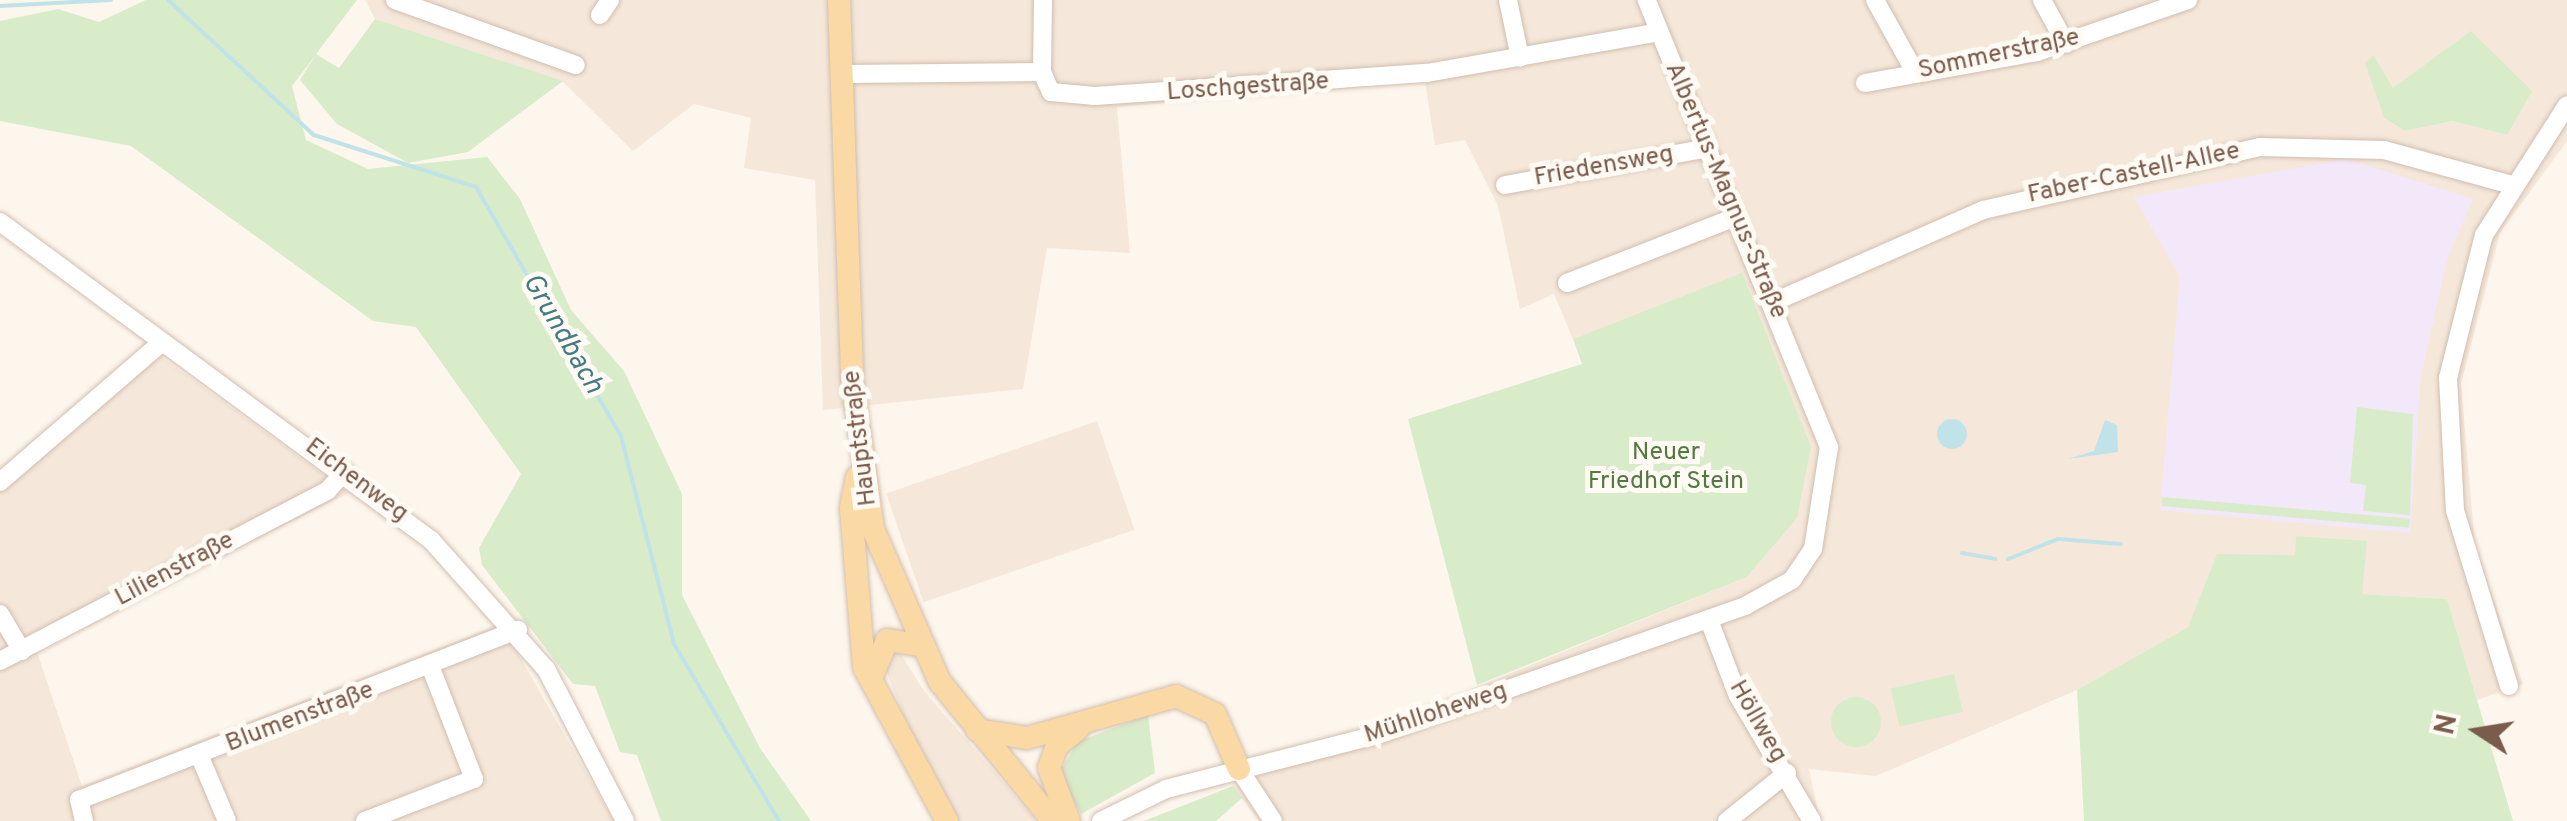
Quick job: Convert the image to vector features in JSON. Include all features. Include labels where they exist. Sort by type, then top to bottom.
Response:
[{"type":"main road","name":"Hauptstraße","points":[[839,0],[859,468],[888,578],[919,646],[971,726],[1056,814]]},
{"type":"main road","points":[[859,468],[851,508],[872,686],[947,821]]},
{"type":"main road","points":[[872,686],[879,645],[896,637],[919,646]]},
{"type":"main road","points":[[971,726],[1008,740],[1089,721],[1153,700],[1195,700],[1226,729],[1239,769]]},
{"type":"main road","points":[[1056,814],[1050,768],[1057,746],[1089,721]]},
{"type":"street","points":[[395,0],[576,65]]},
{"type":"street","points":[[845,74],[1042,72],[1043,0]]},
{"type":"street","points":[[1508,0],[1520,58]]},
{"type":"street","name":"Albertus-Magnus-Straße","points":[[1647,0],[1704,149],[1776,301],[1829,447],[1830,482],[1813,549],[1768,596]]},
{"type":"street","points":[[1875,0],[1915,72]]},
{"type":"street","points":[[2042,0],[2066,44]]},
{"type":"street","name":"Sommerstraße","points":[[1865,83],[2066,44],[2188,0]]},
{"type":"street","name":"Loschgestraße","points":[[1042,72],[1052,92],[1095,96],[1263,89],[1520,58],[1659,32]]},
{"type":"street","points":[[2508,686],[2466,560],[2447,406],[2464,288],[2508,184],[2567,105]]},
{"type":"street","name":"Faber-Castell-Allee","points":[[1776,301],[1983,210],[2260,147],[2384,150],[2508,184]]},
{"type":"street","name":"Friedensweg","points":[[1504,186],[1704,149]]},
{"type":"street","points":[[1567,282],[1734,218]]},
{"type":"street","name":"Eichenweg","points":[[0,222],[345,471],[431,540],[518,630],[625,821]]},
{"type":"street","points":[[0,482],[162,342]]},
{"type":"street","name":"Lilienstraße","points":[[0,662],[328,490],[345,471]]},
{"type":"street","name":"Mühlloheweg","points":[[1101,821],[1239,769],[1377,735],[1768,596]]},
{"type":"street","points":[[0,614],[22,651]]},
{"type":"street","name":"Höllweg","points":[[1709,620],[1738,696],[1812,821]]},
{"type":"street","name":"Blumenstraße","points":[[84,821],[79,800],[432,668],[518,630]]},
{"type":"street","points":[[365,821],[474,778],[432,668]]},
{"type":"street","points":[[200,757],[227,821]]},
{"type":"street","points":[[1239,769],[1273,821]]},
{"type":"street","points":[[1727,821],[1787,773]]},
{"type":"shaded area","points":[[365,0],[2567,0],[2567,141],[2500,233],[2461,384],[2475,546],[2523,684],[2477,700],[2447,599],[2361,594],[2297,536],[2295,555],[2217,555],[2188,627],[2077,690],[1876,776],[1809,769],[1820,821],[1259,821],[1233,786],[1747,577],[1797,518],[1742,274],[1573,339],[1554,294],[1520,309],[1498,206],[1465,140],[1435,145],[1425,82],[1117,107],[1130,253],[1047,248],[1023,389],[823,410],[815,180],[744,168],[751,118],[694,104],[633,151],[562,81],[375,19]],"holes":[[[2372,56],[2393,88],[2507,135],[2453,121],[2405,131],[2384,118]]]},
{"type":"shaded area","points":[[2346,159],[2473,199],[2447,259],[2421,376],[2410,533],[2160,510],[2180,277],[2134,197]]},
{"type":"shaded area","points":[[149,348],[349,493],[36,649],[82,786],[501,624],[614,821],[0,821],[0,472]]},
{"type":"shaded area","points":[[1097,421],[1134,530],[924,602],[886,494]]},
{"type":"shaded area","points":[[895,645],[924,691],[1037,821],[944,821],[887,673],[885,649]]},
{"type":"green space","points":[[146,0],[357,0],[316,54],[339,68],[375,19],[563,81],[468,152],[408,163],[337,124],[300,80],[315,56],[292,86],[306,140],[368,169],[487,157],[520,199],[571,310],[624,371],[682,494],[682,595],[760,748],[811,821],[661,821],[637,755],[620,752],[595,686],[573,684],[482,565],[479,548],[521,474],[416,327],[373,321],[131,146],[0,121],[0,21],[58,9],[99,22]]},
{"type":"green space","points":[[2471,31],[2532,91],[2507,135],[2453,121],[2405,131],[2384,118],[2365,63],[2373,55],[2393,88]]},
{"type":"green space","name":"Neuer Friedhof Stein","points":[[1742,273],[1811,447],[1797,518],[1747,577],[1477,685],[1408,419],[1582,364],[1573,339]]},
{"type":"green space","points":[[2357,407],[2413,414],[2410,515],[2363,511],[2366,485],[2350,483]]},
{"type":"green space","points":[[2162,497],[2410,519],[2409,528],[2161,506]]},
{"type":"green space","points":[[2296,536],[2367,541],[2362,594],[2447,599],[2513,821],[2084,821],[2077,690],[2188,627],[2217,554],[2295,555]]},
{"type":"green space","points":[[1954,674],[1963,712],[1899,727],[1891,689]]},
{"type":"green space","points":[[1856,697],[1874,704],[1881,722],[1874,740],[1856,747],[1838,740],[1831,722],[1838,704]]},
{"type":"green space","points":[[1148,715],[1155,773],[1081,814],[1059,774],[1077,742]]},
{"type":"green space","points":[[1233,786],[1242,798],[1216,821],[1144,821]]},
{"type":"water","points":[[1952,419],[1963,423],[1967,434],[1963,445],[1952,449],[1941,445],[1937,434],[1941,423]]},
{"type":"water","points":[[2105,420],[2117,425],[2118,452],[2068,459],[2094,451]]},
{"type":"waterway","name":"Grundbach","points":[[0,6],[111,0]]},
{"type":"waterway","name":"Grundbach","points":[[168,0],[314,135],[476,187],[621,436],[674,644],[779,821]]},
{"type":"waterway","points":[[2008,559],[2058,539],[2121,544]]},
{"type":"waterway","points":[[1962,553],[1995,559]]}]
